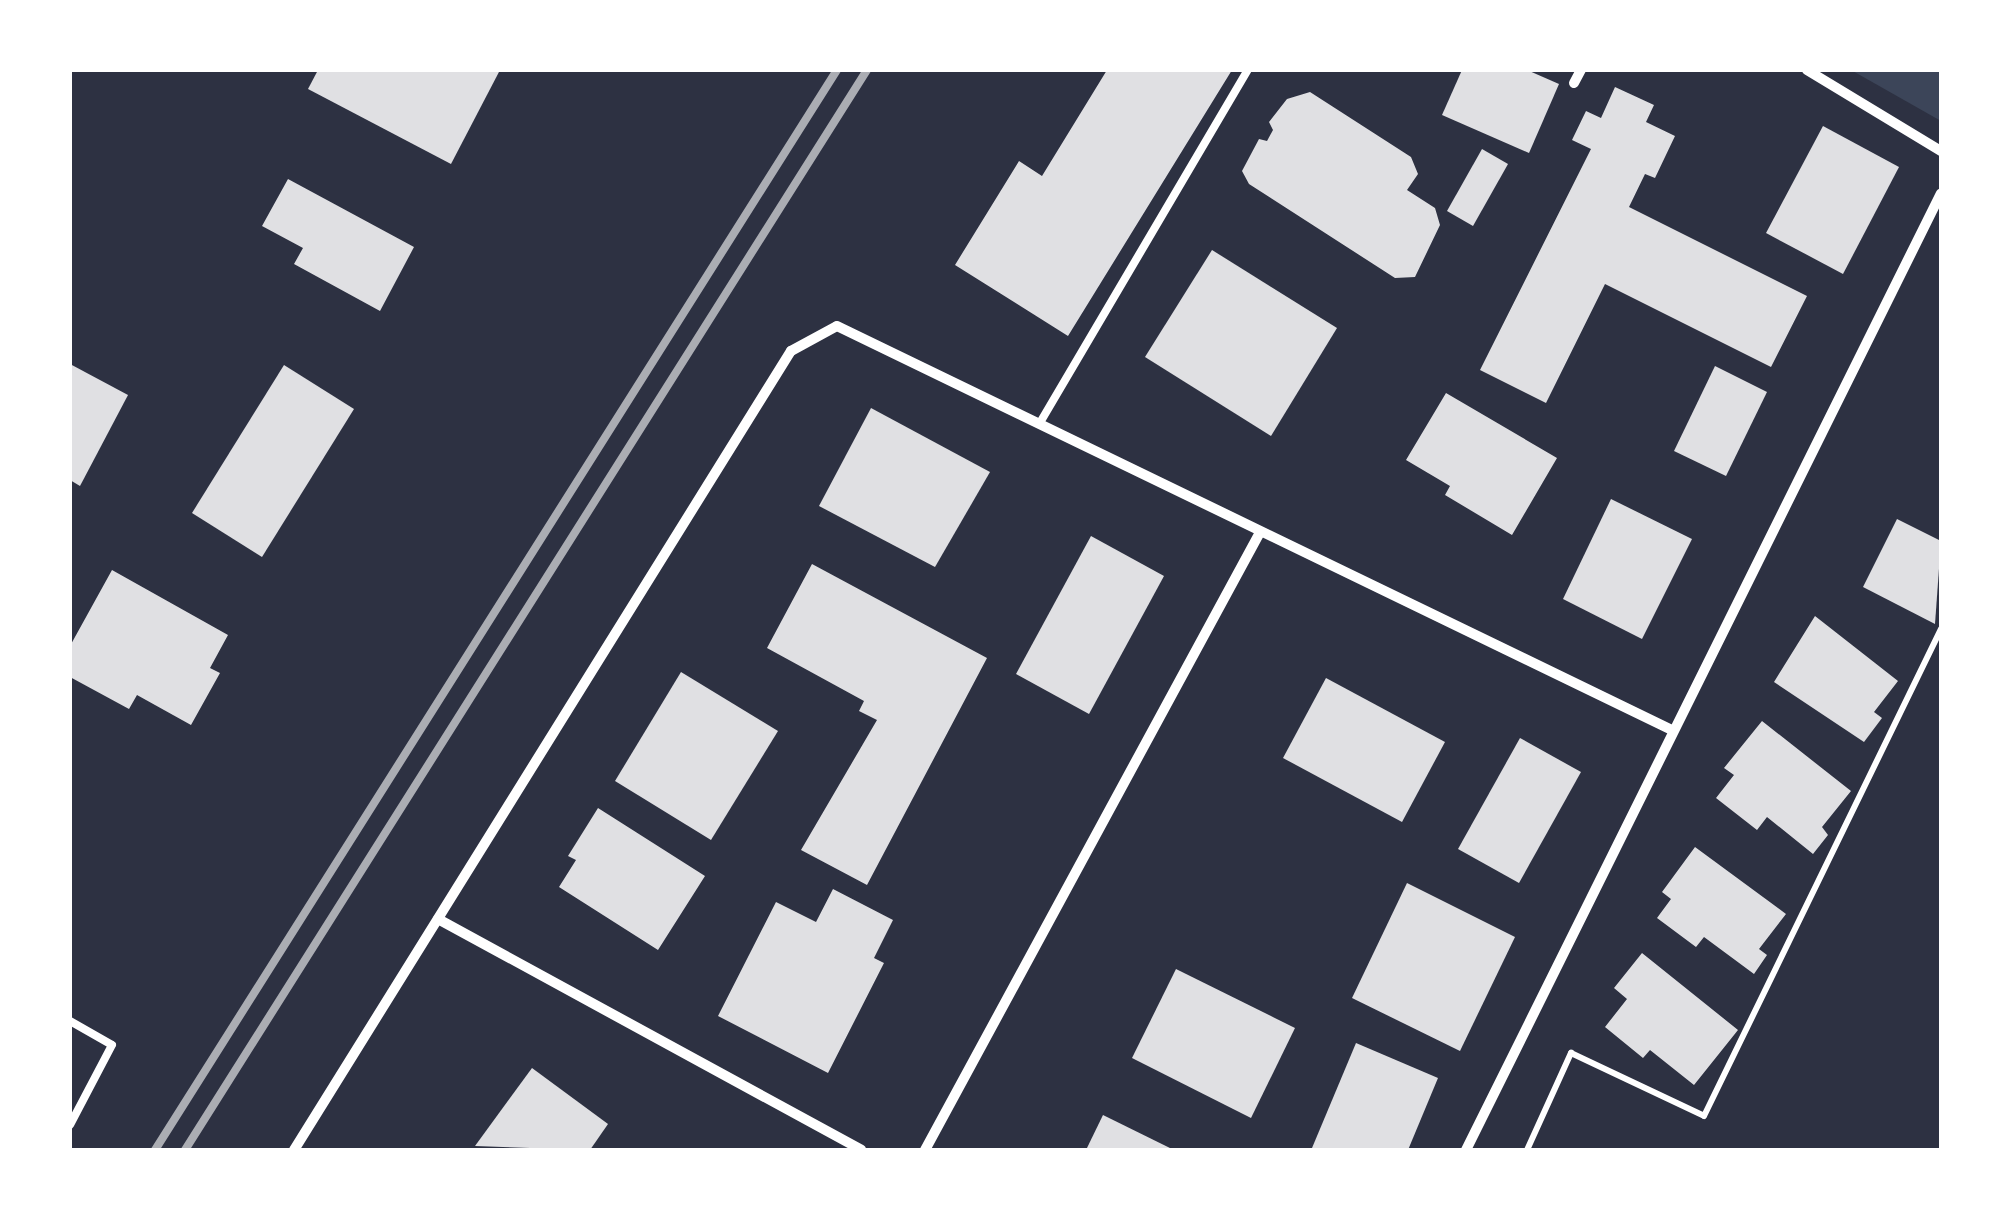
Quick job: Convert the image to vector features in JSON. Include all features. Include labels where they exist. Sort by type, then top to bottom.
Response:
[{"type":"street","points":[[1574,84],[1581,70]]},
{"type":"street","points":[[1808,70],[1941,151]]},
{"type":"street","points":[[1466,1150],[1941,193]]},
{"type":"street","points":[[294,1150],[791,351],[837,326],[1041,421],[1259,534],[1672,730]]},
{"type":"street","points":[[926,1150],[1259,534]]},
{"type":"street","points":[[438,918],[861,1150]]},
{"type":"lane","points":[[1041,421],[1248,70]]},
{"type":"lane","points":[[70,1021],[112,1045],[70,1124]]},
{"type":"path","points":[[1527,1150],[1571,1052],[1704,1116],[1941,629]]},
{"type":"shaded area","points":[[1851,70],[1941,70],[1941,121]]},
{"type":"building","points":[[318,70],[500,70],[451,164],[308,89]]},
{"type":"building","points":[[1107,70],[1232,70],[1068,336],[955,265],[1019,161],[1042,176]]},
{"type":"building","points":[[1462,70],[1527,70],[1559,84],[1529,153],[1442,115]]},
{"type":"building","points":[[1615,87],[1654,105],[1646,122],[1675,136],[1655,178],[1645,174],[1629,207],[1807,296],[1771,367],[1605,284],[1546,403],[1480,370],[1591,149],[1572,140],[1586,111],[1601,118]]},
{"type":"building","points":[[1310,92],[1411,157],[1418,174],[1407,190],[1435,208],[1440,225],[1415,277],[1395,278],[1249,184],[1242,171],[1259,139],[1267,141],[1273,130],[1269,122],[1287,99]]},
{"type":"building","points":[[1823,126],[1899,167],[1843,274],[1766,233]]},
{"type":"building","points":[[1482,149],[1508,164],[1473,226],[1447,211]]},
{"type":"building","points":[[288,179],[414,247],[380,311],[294,264],[303,248],[262,226]]},
{"type":"building","points":[[1212,250],[1337,328],[1271,436],[1145,357]]},
{"type":"building","points":[[70,364],[128,395],[80,486],[70,480]]},
{"type":"building","points":[[284,365],[354,409],[262,557],[192,513]]},
{"type":"building","points":[[1715,366],[1767,392],[1726,476],[1674,451]]},
{"type":"building","points":[[1446,393],[1557,458],[1512,535],[1445,495],[1450,486],[1406,460]]},
{"type":"building","points":[[871,408],[990,472],[935,567],[819,506]]},
{"type":"building","points":[[1611,499],[1692,539],[1642,639],[1563,599]]},
{"type":"building","points":[[1897,519],[1941,541],[1935,624],[1863,587]]},
{"type":"building","points":[[1091,536],[1164,576],[1089,714],[1016,674]]},
{"type":"building","points":[[812,564],[987,658],[867,885],[801,850],[877,720],[859,711],[864,701],[767,648]]},
{"type":"building","points":[[112,570],[228,635],[210,668],[220,673],[191,725],[137,695],[129,709],[70,677],[70,646]]},
{"type":"building","points":[[1815,616],[1898,681],[1874,712],[1882,718],[1864,742],[1774,682]]},
{"type":"building","points":[[681,672],[778,731],[711,840],[615,781]]},
{"type":"building","points":[[1326,678],[1445,742],[1402,822],[1283,758]]},
{"type":"building","points":[[1762,721],[1851,791],[1822,827],[1828,835],[1813,854],[1767,817],[1757,830],[1716,798],[1734,775],[1724,768]]},
{"type":"building","points":[[1520,738],[1581,772],[1519,883],[1458,849]]},
{"type":"building","points":[[598,808],[705,876],[658,950],[559,887],[576,860],[568,856]]},
{"type":"building","points":[[1695,847],[1786,914],[1759,949],[1767,955],[1754,974],[1704,937],[1696,947],[1657,918],[1671,899],[1662,892]]},
{"type":"building","points":[[1407,883],[1515,937],[1460,1051],[1352,998]]},
{"type":"building","points":[[833,889],[893,920],[874,958],[884,963],[828,1073],[718,1016],[776,902],[816,922]]},
{"type":"building","points":[[1642,953],[1738,1030],[1694,1085],[1650,1050],[1643,1058],[1605,1027],[1627,999],[1614,988]]},
{"type":"building","points":[[1176,969],[1295,1028],[1251,1118],[1132,1058]]},
{"type":"building","points":[[1356,1043],[1438,1078],[1408,1150],[1312,1148]]},
{"type":"building","points":[[532,1068],[608,1124],[590,1150],[475,1146]]},
{"type":"building","points":[[1103,1115],[1174,1150],[1086,1150]]},
{"type":"railway","points":[[155,1150],[837,70]]},
{"type":"railway","points":[[185,1150],[867,70]]}]
